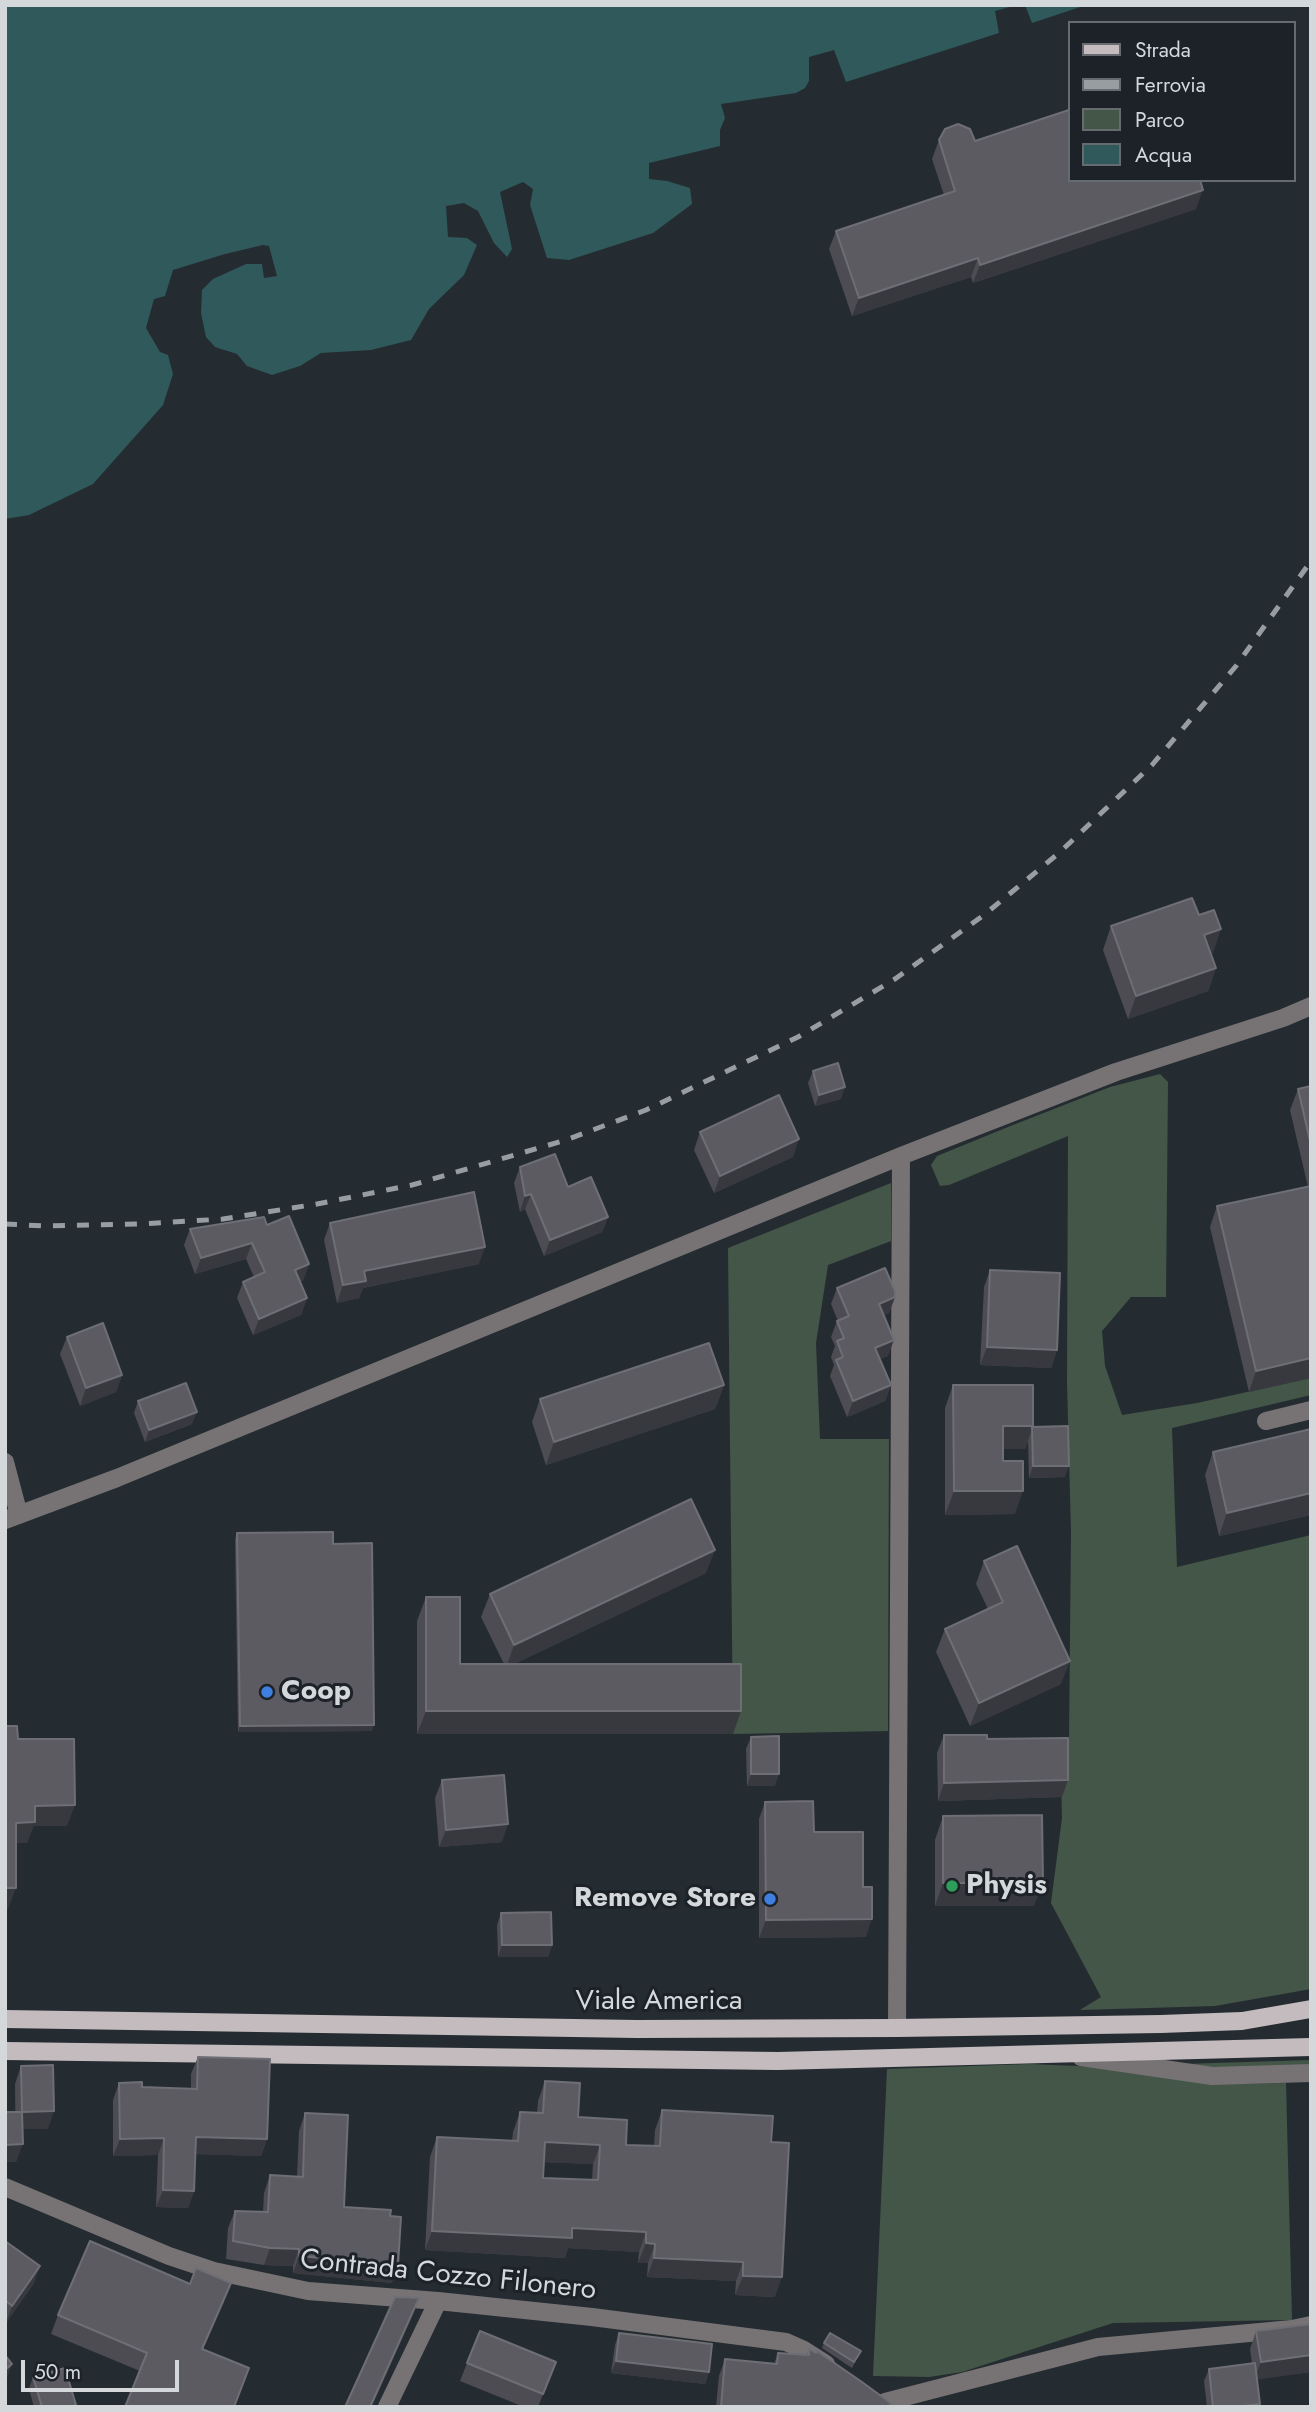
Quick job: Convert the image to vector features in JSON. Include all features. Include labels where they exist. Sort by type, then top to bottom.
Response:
[{"type":"main road","name":"Viale America","points":[[5,2019],[636,2029],[897,2028],[1228,2021],[1311,2009]]},
{"type":"main road","name":"Viale America","points":[[5,2051],[742,2061],[1311,2047]]},
{"type":"street","points":[[5,1462],[12,1518],[117,1478],[901,1156],[1116,1072],[1283,1018],[1311,1006]]},
{"type":"street","points":[[897,2028],[901,1156]]},
{"type":"street","points":[[1266,1421],[1311,1410]]},
{"type":"street","points":[[1054,2053],[1212,2076],[1311,2073]]},
{"type":"street","name":"Contrada Cozzo Filonero","points":[[5,2187],[169,2256],[214,2271],[307,2291],[592,2317],[786,2342],[839,2372]]},
{"type":"street","points":[[387,2407],[438,2301]]},
{"type":"street","points":[[883,2401],[1098,2347],[1311,2325]]},
{"type":"green space","points":[[1160,1074],[1168,1082],[1166,1297],[1131,1297],[1102,1331],[1105,1366],[1122,1415],[1197,1403],[1311,1378],[1311,1395],[1172,1428],[1177,1567],[1311,1535],[1311,1989],[1215,2006],[1080,2010],[1101,1997],[1051,1903],[1062,1818],[1060,1742],[1069,1741],[1071,1533],[1067,1381],[1068,1136],[949,1185],[940,1186],[931,1165],[937,1156],[1008,1127],[1110,1087]]},
{"type":"green space","points":[[891,1183],[891,1241],[828,1265],[816,1343],[820,1439],[889,1439],[888,1731],[733,1734],[728,1248]]},
{"type":"green space","points":[[1311,2060],[1311,2068],[1217,2070],[1182,2064]]},
{"type":"green space","points":[[1029,2064],[1101,2067],[1210,2084],[1286,2083],[1292,2320],[1113,2323],[962,2372],[929,2377],[873,2376],[887,2069]]},
{"type":"water","points":[[5,5],[1017,5],[995,11],[999,33],[846,82],[834,50],[809,57],[809,81],[805,88],[796,93],[721,104],[725,118],[720,130],[720,146],[649,163],[649,179],[690,188],[692,204],[653,233],[569,260],[547,258],[530,205],[533,189],[523,182],[500,192],[512,249],[507,257],[494,243],[478,211],[464,203],[446,206],[448,237],[467,238],[477,245],[464,275],[429,309],[411,340],[371,350],[321,353],[300,366],[272,375],[247,366],[237,354],[215,347],[206,337],[201,313],[202,290],[213,279],[246,264],[262,264],[264,278],[277,276],[269,246],[225,254],[173,270],[165,296],[154,299],[146,328],[160,352],[168,355],[173,374],[163,405],[93,484],[29,515],[5,519]]},
{"type":"water","points":[[1025,5],[1086,5],[1032,23]]},
{"type":"building","points":[[1068,110],[1068,182],[1201,182],[1203,190],[980,265],[978,258],[859,298],[836,231],[955,191],[939,140],[945,129],[958,124],[970,129],[975,141]]},
{"type":"building","points":[[1192,898],[1199,915],[1214,910],[1221,929],[1204,935],[1216,968],[1136,996],[1111,926]]},
{"type":"building","points":[[838,1063],[845,1087],[819,1095],[813,1071]]},
{"type":"building","points":[[1311,1086],[1311,1145],[1298,1089]]},
{"type":"building","points":[[779,1095],[799,1139],[720,1176],[700,1132]]},
{"type":"building","points":[[555,1154],[568,1187],[591,1177],[608,1217],[550,1240],[531,1194],[525,1196],[520,1167]]},
{"type":"building","points":[[1311,1186],[1311,1358],[1256,1371],[1217,1206]]},
{"type":"building","points":[[474,1192],[485,1247],[364,1271],[366,1281],[343,1285],[330,1223]]},
{"type":"building","points":[[289,1216],[309,1264],[295,1270],[307,1298],[259,1319],[243,1282],[265,1272],[252,1243],[201,1258],[190,1229],[264,1217],[267,1225]]},
{"type":"building","points":[[885,1268],[895,1297],[879,1304],[894,1340],[875,1348],[891,1385],[853,1401],[836,1360],[843,1357],[837,1341],[844,1338],[837,1321],[849,1316],[837,1288]]},
{"type":"building","points":[[990,1270],[1060,1273],[1057,1350],[987,1347]]},
{"type":"building","points":[[103,1323],[122,1375],[86,1388],[67,1337]]},
{"type":"building","points":[[709,1343],[724,1385],[554,1442],[540,1399]]},
{"type":"building","points":[[186,1383],[197,1412],[149,1430],[138,1401]]},
{"type":"building","points":[[953,1385],[1033,1385],[1033,1426],[1003,1426],[1003,1461],[1023,1461],[1023,1491],[954,1491]]},
{"type":"building","points":[[1068,1426],[1069,1466],[1033,1466],[1032,1427]]},
{"type":"building","points":[[1311,1429],[1311,1493],[1227,1513],[1213,1452]]},
{"type":"building","points":[[691,1499],[715,1550],[514,1645],[490,1594]]},
{"type":"building","points":[[333,1532],[333,1544],[372,1543],[374,1725],[240,1726],[237,1533]]},
{"type":"building","points":[[1017,1546],[1070,1661],[979,1703],[945,1629],[1003,1602],[984,1561]]},
{"type":"building","points":[[426,1597],[460,1597],[460,1664],[741,1664],[741,1711],[426,1711]]},
{"type":"building","points":[[5,1726],[17,1726],[18,1739],[74,1739],[75,1805],[35,1806],[35,1822],[16,1823],[16,1888],[5,1888]]},
{"type":"building","points":[[944,1735],[987,1735],[987,1739],[1068,1738],[1068,1780],[944,1783]]},
{"type":"building","points":[[779,1736],[779,1774],[751,1774],[751,1737]]},
{"type":"building","points":[[504,1775],[508,1824],[446,1830],[442,1780]]},
{"type":"building","points":[[813,1801],[814,1832],[863,1832],[863,1887],[872,1887],[872,1919],[766,1920],[765,1802]]},
{"type":"building","points":[[1042,1815],[1043,1883],[943,1883],[943,1816]]},
{"type":"building","points":[[551,1912],[552,1945],[502,1945],[501,1913]]},
{"type":"building","points":[[198,2057],[270,2059],[267,2139],[196,2137],[194,2191],[163,2190],[164,2138],[120,2139],[119,2083],[142,2082],[142,2087],[197,2089]]},
{"type":"building","points":[[53,2065],[54,2111],[22,2112],[21,2066]]},
{"type":"building","points":[[545,2081],[580,2083],[578,2117],[627,2120],[626,2145],[660,2146],[662,2110],[773,2116],[771,2142],[789,2143],[782,2277],[743,2276],[743,2262],[654,2258],[655,2244],[646,2243],[646,2232],[572,2228],[572,2238],[432,2231],[437,2137],[518,2141],[520,2112],[543,2113]],"holes":[[[545,2142],[600,2145],[598,2180],[543,2178]]]},
{"type":"building","points":[[5,2112],[22,2112],[23,2144],[5,2145]]},
{"type":"building","points":[[305,2113],[348,2115],[344,2207],[391,2210],[390,2216],[401,2217],[398,2265],[299,2256],[299,2249],[270,2248],[233,2241],[235,2211],[268,2212],[270,2175],[303,2177]]},
{"type":"building","points":[[5,2241],[40,2266],[12,2306],[5,2300]]},
{"type":"building","points":[[90,2241],[190,2284],[196,2268],[231,2283],[202,2349],[249,2368],[234,2407],[125,2407],[147,2353],[58,2315]]},
{"type":"building","points":[[395,2297],[419,2298],[370,2407],[345,2407]]},
{"type":"building","points":[[1311,2324],[1311,2355],[1261,2362],[1256,2331]]},
{"type":"building","points":[[480,2331],[556,2362],[543,2394],[467,2363]]},
{"type":"building","points":[[619,2333],[712,2344],[709,2372],[616,2361]]},
{"type":"building","points":[[830,2333],[861,2351],[854,2362],[824,2343]]},
{"type":"building","points":[[809,2349],[816,2353],[817,2351],[892,2404],[885,2407],[721,2407],[725,2359],[777,2364],[778,2353],[809,2355]]},
{"type":"building","points":[[5,2355],[12,2364],[5,2370]]},
{"type":"building","points":[[1255,2363],[1260,2404],[1213,2407],[1209,2369]]},
{"type":"building","points":[[65,2368],[76,2405],[42,2407],[33,2377]]},
{"type":"railway","points":[[5,1224],[142,1224],[223,1219],[412,1185],[566,1140],[646,1110],[798,1037],[895,979],[984,915],[1059,853],[1152,765],[1236,666],[1311,561]]},
{"type":"place","name":"Coop","points":[[267,1692]]},
{"type":"place","name":"Physis","points":[[952,1886]]},
{"type":"place","name":"Remove Store","points":[[770,1899]]}]
